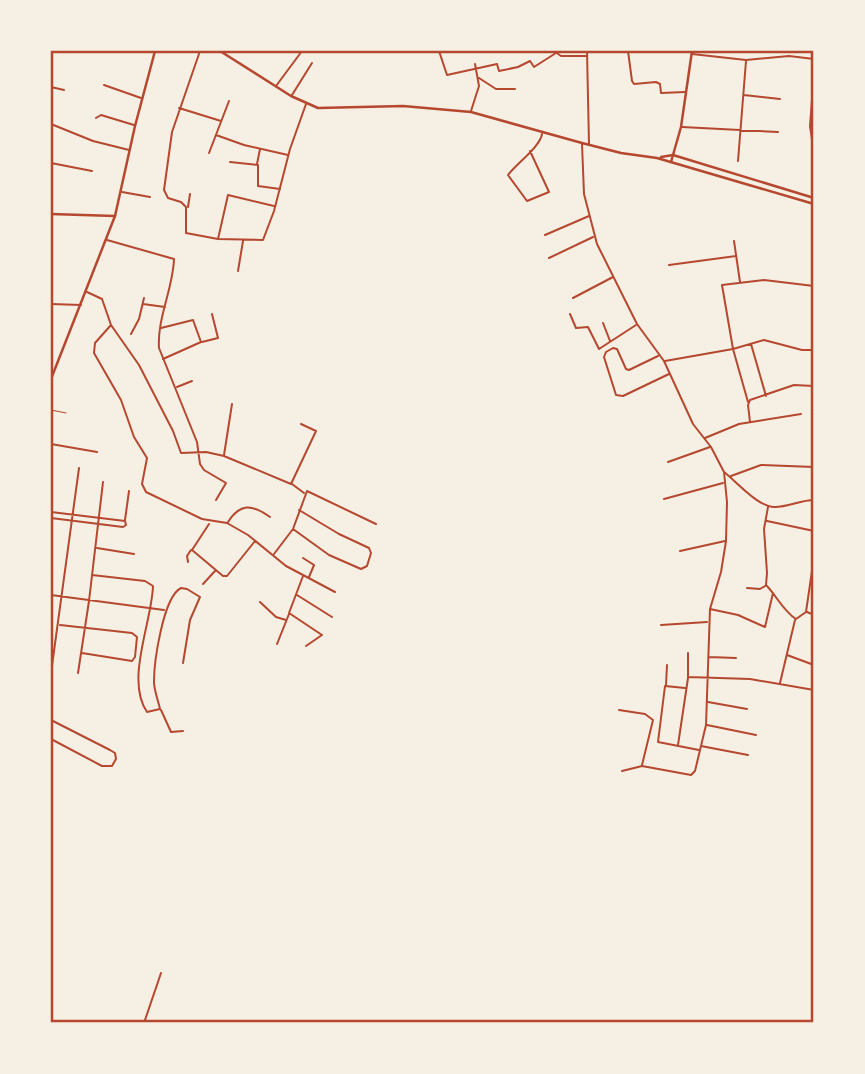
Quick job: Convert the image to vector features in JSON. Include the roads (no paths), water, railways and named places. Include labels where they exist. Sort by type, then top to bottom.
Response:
[{"type":"main road","points":[[51,379],[116,216],[129,150],[155,51]]},
{"type":"main road","points":[[220,51],[306,104],[329,109],[403,106],[471,112],[589,145],[657,158],[803,198],[814,198]]},
{"type":"main road","points":[[671,162],[681,127],[692,52]]},
{"type":"main road","points":[[657,158],[673,155],[750,179],[814,204]]},
{"type":"main road","points":[[749,184],[750,179]]},
{"type":"main road","points":[[53,214],[116,216]]},
{"type":"street","points":[[187,211],[184,204],[167,198],[164,193],[170,139],[178,108],[200,51]]},
{"type":"street","points":[[276,86],[302,51]]},
{"type":"street","points":[[439,51],[447,75],[475,66],[497,64],[499,71],[530,61],[534,67],[555,52],[561,56],[587,56]]},
{"type":"street","points":[[587,51],[589,145]]},
{"type":"street","points":[[628,51],[632,81],[635,84],[656,82],[659,83],[661,93],[686,92]]},
{"type":"street","points":[[770,57],[771,51]]},
{"type":"street","points":[[692,52],[746,60],[794,56],[814,59]]},
{"type":"street","points":[[738,161],[746,60]]},
{"type":"street","points":[[291,96],[313,63]]},
{"type":"street","points":[[471,112],[479,91],[475,66]]},
{"type":"street","points":[[814,73],[810,126],[814,153]]},
{"type":"street","points":[[478,77],[496,89],[515,89]]},
{"type":"street","points":[[104,85],[142,98]]},
{"type":"street","points":[[51,87],[64,90]]},
{"type":"street","points":[[743,95],[780,99]]},
{"type":"street","points":[[209,153],[229,102]]},
{"type":"street","points":[[190,194],[185,232],[218,239],[263,240],[306,104]]},
{"type":"street","points":[[178,108],[222,121]]},
{"type":"street","points":[[96,118],[101,115],[135,126]]},
{"type":"street","points":[[52,124],[129,150]]},
{"type":"street","points":[[681,127],[778,132]]},
{"type":"street","points":[[530,151],[549,192],[527,201],[508,175],[530,151],[540,143],[543,132]]},
{"type":"street","points":[[216,135],[289,155]]},
{"type":"street","points":[[582,143],[584,194],[594,237],[637,324],[664,361],[678,396],[724,472],[743,490],[768,507],[776,508],[814,500]]},
{"type":"street","points":[[260,148],[257,165],[260,168],[258,186],[281,189]]},
{"type":"street","points":[[230,162],[257,165]]},
{"type":"street","points":[[51,163],[92,171]]},
{"type":"street","points":[[121,192],[150,197]]},
{"type":"street","points":[[218,239],[228,195],[275,207]]},
{"type":"street","points":[[545,235],[590,216]]},
{"type":"street","points":[[549,258],[594,237]]},
{"type":"street","points":[[107,240],[174,259],[173,279],[158,342],[162,360],[176,388],[199,452],[201,467],[226,483],[216,500]]},
{"type":"street","points":[[238,271],[244,241]]},
{"type":"street","points":[[734,241],[741,283]]},
{"type":"street","points":[[669,265],[736,256]]},
{"type":"street","points":[[573,298],[614,276]]},
{"type":"street","points":[[750,422],[748,402],[733,349],[722,287],[724,284],[764,279],[814,286]]},
{"type":"street","points":[[87,292],[101,298],[111,325],[139,365],[173,431],[180,453],[199,452],[223,456],[291,484],[305,494]]},
{"type":"street","points":[[131,334],[139,319],[144,298]]},
{"type":"street","points":[[142,303],[166,307]]},
{"type":"street","points":[[51,304],[81,306]]},
{"type":"street","points":[[162,360],[201,342],[218,338],[212,314]]},
{"type":"street","points":[[570,314],[576,327],[589,327],[597,348],[600,349],[637,324]]},
{"type":"street","points":[[160,328],[193,320],[201,342]]},
{"type":"street","points":[[603,323],[610,342]]},
{"type":"street","points":[[111,325],[96,343],[94,353],[121,400],[134,437],[147,458],[142,484],[149,495],[210,522],[227,523],[274,554],[286,566],[335,592]]},
{"type":"street","points":[[664,361],[770,341],[802,350],[814,350]]},
{"type":"street","points":[[751,343],[766,396]]},
{"type":"street","points":[[659,355],[629,370],[626,369],[617,349],[606,352],[604,357],[616,395],[622,396],[670,373]]},
{"type":"street","points":[[176,388],[192,381]]},
{"type":"street","points":[[748,402],[799,384],[814,386]]},
{"type":"street","points":[[223,456],[232,404]]},
{"type":"street","points":[[704,439],[750,422],[801,414]]},
{"type":"street","points":[[291,484],[316,431],[301,424]]},
{"type":"street","points":[[51,444],[97,452]]},
{"type":"street","points":[[668,461],[711,447]]},
{"type":"street","points":[[730,477],[761,465],[814,467]]},
{"type":"street","points":[[51,674],[79,468]]},
{"type":"street","points":[[622,771],[642,766],[693,774],[706,725],[709,609],[721,572],[726,541],[727,502],[724,472]]},
{"type":"street","points":[[78,673],[103,482]]},
{"type":"street","points":[[664,499],[724,482]]},
{"type":"street","points":[[51,518],[125,527],[130,491]]},
{"type":"street","points":[[305,494],[311,492],[376,524]]},
{"type":"street","points":[[274,554],[293,529],[305,494]]},
{"type":"street","points":[[227,523],[236,511],[246,507],[260,510],[270,517]]},
{"type":"street","points":[[747,587],[760,589],[765,585],[767,573],[764,535],[768,507]]},
{"type":"street","points":[[293,529],[337,559],[361,569],[367,565],[371,553],[369,548],[299,510]]},
{"type":"street","points":[[51,512],[125,521]]},
{"type":"street","points":[[765,520],[814,531]]},
{"type":"street","points":[[188,562],[187,556],[210,522]]},
{"type":"street","points":[[192,550],[223,576],[227,576],[256,541]]},
{"type":"street","points":[[680,551],[726,541]]},
{"type":"street","points":[[96,548],[134,554]]},
{"type":"street","points":[[779,684],[796,619],[806,612],[813,582],[814,557]]},
{"type":"street","points":[[303,558],[314,565],[308,578]]},
{"type":"street","points":[[203,584],[216,570]]},
{"type":"street","points":[[92,575],[149,582],[153,589],[139,685],[146,711],[160,709]]},
{"type":"street","points":[[277,644],[303,575]]},
{"type":"street","points":[[765,585],[790,617],[796,619]]},
{"type":"street","points":[[183,663],[190,620],[200,597],[181,588],[175,592],[166,610],[154,678],[160,709],[172,732],[183,731]]},
{"type":"street","points":[[709,609],[738,615],[765,627],[773,592]]},
{"type":"street","points":[[51,595],[166,610]]},
{"type":"street","points":[[296,595],[332,617]]},
{"type":"street","points":[[260,602],[276,617],[286,620]]},
{"type":"street","points":[[806,612],[814,615]]},
{"type":"street","points":[[289,614],[322,633],[321,637],[306,646]]},
{"type":"street","points":[[661,625],[709,622]]},
{"type":"street","points":[[59,625],[135,635],[138,640],[135,657],[130,662],[81,653]]},
{"type":"street","points":[[678,746],[688,677],[688,653]]},
{"type":"street","points":[[787,655],[814,665]]},
{"type":"street","points":[[708,657],[736,658]]},
{"type":"street","points":[[667,665],[658,742],[699,750]]},
{"type":"street","points":[[688,677],[750,679],[814,690]]},
{"type":"street","points":[[666,686],[685,688]]},
{"type":"street","points":[[707,702],[747,709]]},
{"type":"street","points":[[619,710],[645,714],[653,720],[642,766]]},
{"type":"street","points":[[51,720],[110,750],[115,753],[116,759],[112,766],[102,766],[51,739]]},
{"type":"street","points":[[706,725],[755,735]]},
{"type":"street","points":[[700,746],[748,755]]},
{"type":"street","points":[[144,1023],[161,973]]}]
